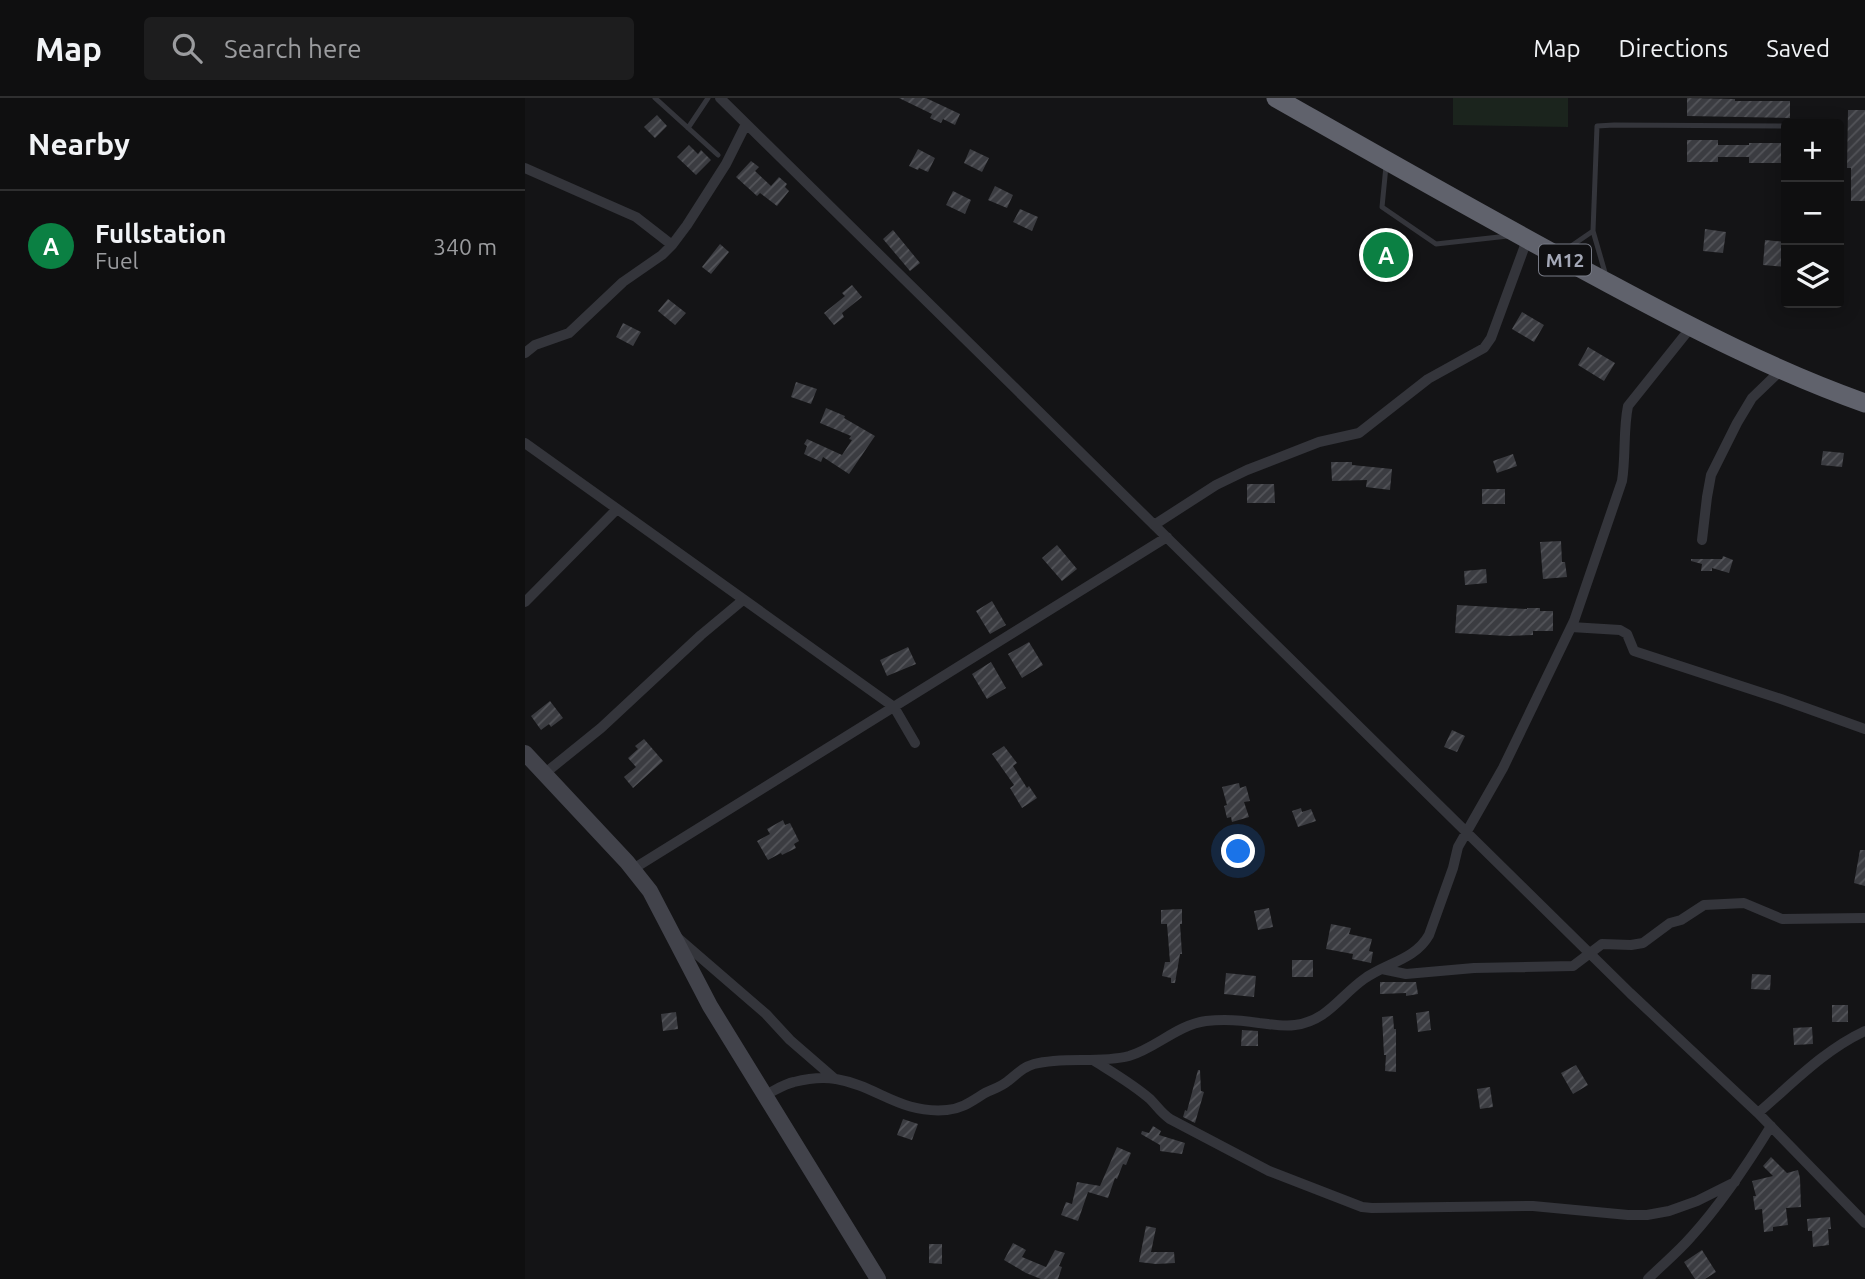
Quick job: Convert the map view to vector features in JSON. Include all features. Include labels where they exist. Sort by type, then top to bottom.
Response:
[{"type":"highway","name":"M12","points":[[1276,98],[1608,283],[1782,369],[1865,403]]},
{"type":"street","points":[[720,98],[1465,832],[1758,1113],[1865,1223]]},
{"type":"street","points":[[525,353],[535,345],[569,333],[623,282],[672,245],[726,164],[746,124]]},
{"type":"street","points":[[525,168],[636,217],[672,245]]},
{"type":"street","points":[[1154,525],[1216,485],[1247,470],[1319,442],[1359,433],[1428,379],[1484,348],[1491,338],[1523,238]]},
{"type":"street","points":[[765,1095],[792,1082],[835,1079],[924,1111],[949,1110],[970,1104],[1000,1087],[1031,1064],[1130,1055],[1152,1047],[1186,1026],[1203,1021],[1257,1022],[1278,1026],[1296,1026],[1310,1022],[1335,1007],[1365,977],[1414,952],[1424,944],[1453,868],[1458,847],[1503,768],[1571,626],[1622,481],[1628,405],[1692,326]]},
{"type":"street","points":[[1702,540],[1711,475],[1752,398],[1782,369]]},
{"type":"street","points":[[525,443],[894,707],[915,743]]},
{"type":"street","points":[[525,602],[617,509]]},
{"type":"street","points":[[632,869],[1167,537]]},
{"type":"street","points":[[544,774],[601,728],[701,635],[743,600]]},
{"type":"street","points":[[1571,626],[1620,630],[1627,634],[1634,651],[1865,729]]},
{"type":"street","points":[[525,753],[650,891],[710,1006],[878,1279]]},
{"type":"street","points":[[1382,969],[1406,974],[1474,968],[1573,965],[1607,943],[1643,943],[1670,923],[1681,920],[1704,905],[1744,903],[1782,919],[1865,918]]},
{"type":"street","points":[[672,934],[766,1014],[790,1040],[835,1079]]},
{"type":"street","points":[[1758,1113],[1825,1055],[1865,1031]]},
{"type":"street","points":[[1093,1060],[1138,1090],[1170,1119],[1269,1171],[1362,1207],[1533,1206],[1647,1215],[1697,1201],[1735,1182]]},
{"type":"street","points":[[1648,1279],[1689,1240],[1735,1182],[1771,1126]]},
{"type":"lane","points":[[655,98],[718,155]]},
{"type":"lane","points":[[688,128],[708,98]]},
{"type":"lane","points":[[1608,283],[1593,231],[1597,126],[1781,126]]},
{"type":"lane","points":[[1386,160],[1382,207],[1436,244],[1523,238]]},
{"type":"lane","points":[[1557,256],[1593,231]]},
{"type":"shaded area","points":[[1453,98],[1568,98],[1568,127],[1453,125]]},
{"type":"building","points":[[899,98],[926,98],[960,114],[955,125],[943,119],[941,123],[930,118],[932,114]]},
{"type":"building","points":[[1687,98],[1790,101],[1790,118],[1687,116]]},
{"type":"building","points":[[1848,110],[1865,110],[1865,201],[1851,201],[1851,168],[1847,168]]},
{"type":"building","points":[[657,115],[667,126],[655,138],[644,127]]},
{"type":"building","points":[[1687,140],[1718,140],[1718,145],[1781,143],[1781,163],[1749,163],[1749,157],[1718,157],[1718,162],[1687,162]]},
{"type":"building","points":[[689,145],[698,154],[701,150],[711,160],[696,175],[677,157]]},
{"type":"building","points":[[918,149],[935,158],[928,172],[909,166]]},
{"type":"building","points":[[970,149],[989,158],[982,172],[964,163]]},
{"type":"building","points":[[751,161],[759,167],[755,171],[771,186],[779,177],[787,184],[785,187],[789,191],[777,206],[760,193],[757,196],[736,177]]},
{"type":"building","points":[[995,186],[1013,195],[1007,208],[988,200]]},
{"type":"building","points":[[953,191],[971,200],[965,214],[946,205]]},
{"type":"building","points":[[1020,209],[1038,217],[1032,231],[1013,222]]},
{"type":"building","points":[[1705,229],[1726,232],[1723,253],[1703,251]]},
{"type":"building","points":[[893,230],[920,263],[910,271],[883,239]]},
{"type":"building","points":[[1765,240],[1781,242],[1781,267],[1763,265]]},
{"type":"building","points":[[720,244],[729,252],[711,274],[702,267]]},
{"type":"building","points":[[852,285],[862,297],[842,313],[844,317],[834,325],[824,313],[845,296],[842,293]]},
{"type":"building","points":[[668,299],[686,313],[675,325],[658,311]]},
{"type":"building","points":[[1522,312],[1544,325],[1534,342],[1512,329]]},
{"type":"building","points":[[623,323],[641,332],[633,346],[616,337]]},
{"type":"building","points":[[1588,347],[1615,363],[1604,381],[1578,365]]},
{"type":"building","points":[[796,382],[817,389],[811,404],[791,397]]},
{"type":"building","points":[[826,408],[845,416],[844,418],[875,436],[849,474],[823,457],[821,462],[804,454],[807,439],[842,455],[852,440],[849,439],[851,436],[820,423]]},
{"type":"building","points":[[1823,451],[1844,453],[1842,467],[1821,465]]},
{"type":"building","points":[[1513,454],[1517,466],[1497,473],[1493,461]]},
{"type":"building","points":[[1331,462],[1352,462],[1352,465],[1392,469],[1390,490],[1366,487],[1367,480],[1332,481]]},
{"type":"building","points":[[1247,484],[1274,484],[1275,503],[1247,503]]},
{"type":"building","points":[[1482,489],[1505,489],[1505,504],[1482,504]]},
{"type":"building","points":[[1561,541],[1562,562],[1565,562],[1567,577],[1543,579],[1540,542]]},
{"type":"building","points":[[1057,545],[1077,569],[1062,581],[1042,558]]},
{"type":"building","points":[[1723,556],[1733,560],[1729,573],[1712,568],[1712,571],[1701,571],[1702,564],[1691,561],[1722,559]]},
{"type":"building","points":[[1486,569],[1487,583],[1465,585],[1464,571]]},
{"type":"building","points":[[992,601],[1006,625],[990,634],[976,611]]},
{"type":"building","points":[[1457,605],[1540,608],[1540,611],[1553,611],[1553,631],[1533,631],[1533,635],[1508,636],[1455,633]]},
{"type":"building","points":[[1029,642],[1043,665],[1022,678],[1008,654]]},
{"type":"building","points":[[908,647],[916,664],[887,676],[880,660]]},
{"type":"building","points":[[991,662],[1006,688],[987,699],[972,674]]},
{"type":"building","points":[[550,701],[563,718],[551,727],[549,724],[541,730],[531,716]]},
{"type":"building","points":[[1452,730],[1465,736],[1457,752],[1444,747]]},
{"type":"building","points":[[644,739],[663,761],[633,788],[624,777],[636,767],[628,758],[638,749],[635,746]]},
{"type":"building","points":[[1004,746],[1017,763],[1013,766],[1037,798],[1022,808],[1010,788],[1014,785],[992,754]]},
{"type":"building","points":[[1239,783],[1240,788],[1246,786],[1250,801],[1244,802],[1249,817],[1232,822],[1231,817],[1227,818],[1222,787]]},
{"type":"building","points":[[1301,808],[1302,812],[1311,809],[1316,821],[1298,827],[1292,811]]},
{"type":"building","points":[[783,820],[785,825],[790,823],[799,841],[794,844],[796,848],[768,860],[757,841],[770,834],[767,829]]},
{"type":"building","points":[[1860,850],[1865,850],[1865,886],[1854,883]]},
{"type":"building","points":[[1269,908],[1273,927],[1258,930],[1254,911]]},
{"type":"building","points":[[1182,909],[1182,954],[1175,983],[1171,983],[1171,978],[1162,976],[1165,962],[1170,962],[1167,924],[1161,924],[1161,910]]},
{"type":"building","points":[[1331,924],[1351,928],[1349,934],[1372,939],[1369,951],[1373,952],[1371,963],[1352,959],[1353,954],[1326,949]]},
{"type":"building","points":[[1292,960],[1313,960],[1313,977],[1292,977]]},
{"type":"building","points":[[1226,973],[1256,976],[1254,997],[1224,994]]},
{"type":"building","points":[[1752,974],[1771,975],[1770,990],[1751,989]]},
{"type":"building","points":[[1380,982],[1416,982],[1418,994],[1380,994]]},
{"type":"building","points":[[1832,1005],[1848,1005],[1848,1022],[1832,1022]]},
{"type":"building","points":[[1429,1011],[1431,1030],[1418,1032],[1416,1013]]},
{"type":"building","points":[[676,1012],[678,1029],[663,1031],[661,1014]]},
{"type":"building","points":[[1393,1016],[1396,1029],[1396,1072],[1385,1071],[1384,1055],[1382,1017]]},
{"type":"building","points":[[1812,1027],[1813,1044],[1794,1045],[1793,1028]]},
{"type":"building","points":[[1242,1030],[1258,1031],[1258,1046],[1241,1046]]},
{"type":"building","points":[[1576,1065],[1588,1085],[1573,1094],[1561,1073]]},
{"type":"building","points":[[1198,1070],[1201,1091],[1204,1092],[1195,1123],[1183,1117]]},
{"type":"building","points":[[1490,1087],[1493,1107],[1480,1109],[1477,1089]]},
{"type":"building","points":[[903,1119],[918,1124],[912,1140],[897,1135]]},
{"type":"building","points":[[1153,1126],[1161,1131],[1159,1135],[1185,1143],[1182,1154],[1160,1151],[1160,1145],[1141,1134],[1142,1131],[1149,1133]]},
{"type":"building","points":[[1117,1147],[1131,1153],[1126,1165],[1123,1164],[1117,1179],[1115,1178],[1108,1198],[1088,1192],[1078,1221],[1061,1215],[1066,1202],[1072,1204],[1077,1182],[1100,1186]]},
{"type":"building","points":[[1771,1157],[1787,1173],[1798,1170],[1801,1207],[1786,1208],[1788,1225],[1773,1227],[1773,1231],[1764,1232],[1762,1209],[1755,1210],[1753,1196],[1756,1196],[1752,1181],[1773,1176],[1763,1166]]},
{"type":"building","points":[[1830,1217],[1829,1245],[1813,1247],[1812,1231],[1808,1231],[1807,1219]]},
{"type":"building","points":[[1146,1226],[1156,1228],[1151,1252],[1174,1252],[1175,1263],[1139,1262]]},
{"type":"building","points":[[1013,1243],[1026,1250],[1022,1257],[1046,1267],[1055,1250],[1065,1253],[1059,1266],[1062,1267],[1058,1279],[1041,1279],[1004,1260]]},
{"type":"building","points":[[929,1244],[942,1244],[942,1264],[929,1263]]},
{"type":"building","points":[[1702,1250],[1716,1272],[1705,1279],[1695,1279],[1684,1262]]},
{"type":"place","name":"Fullstation","points":[[1386,255]]}]
